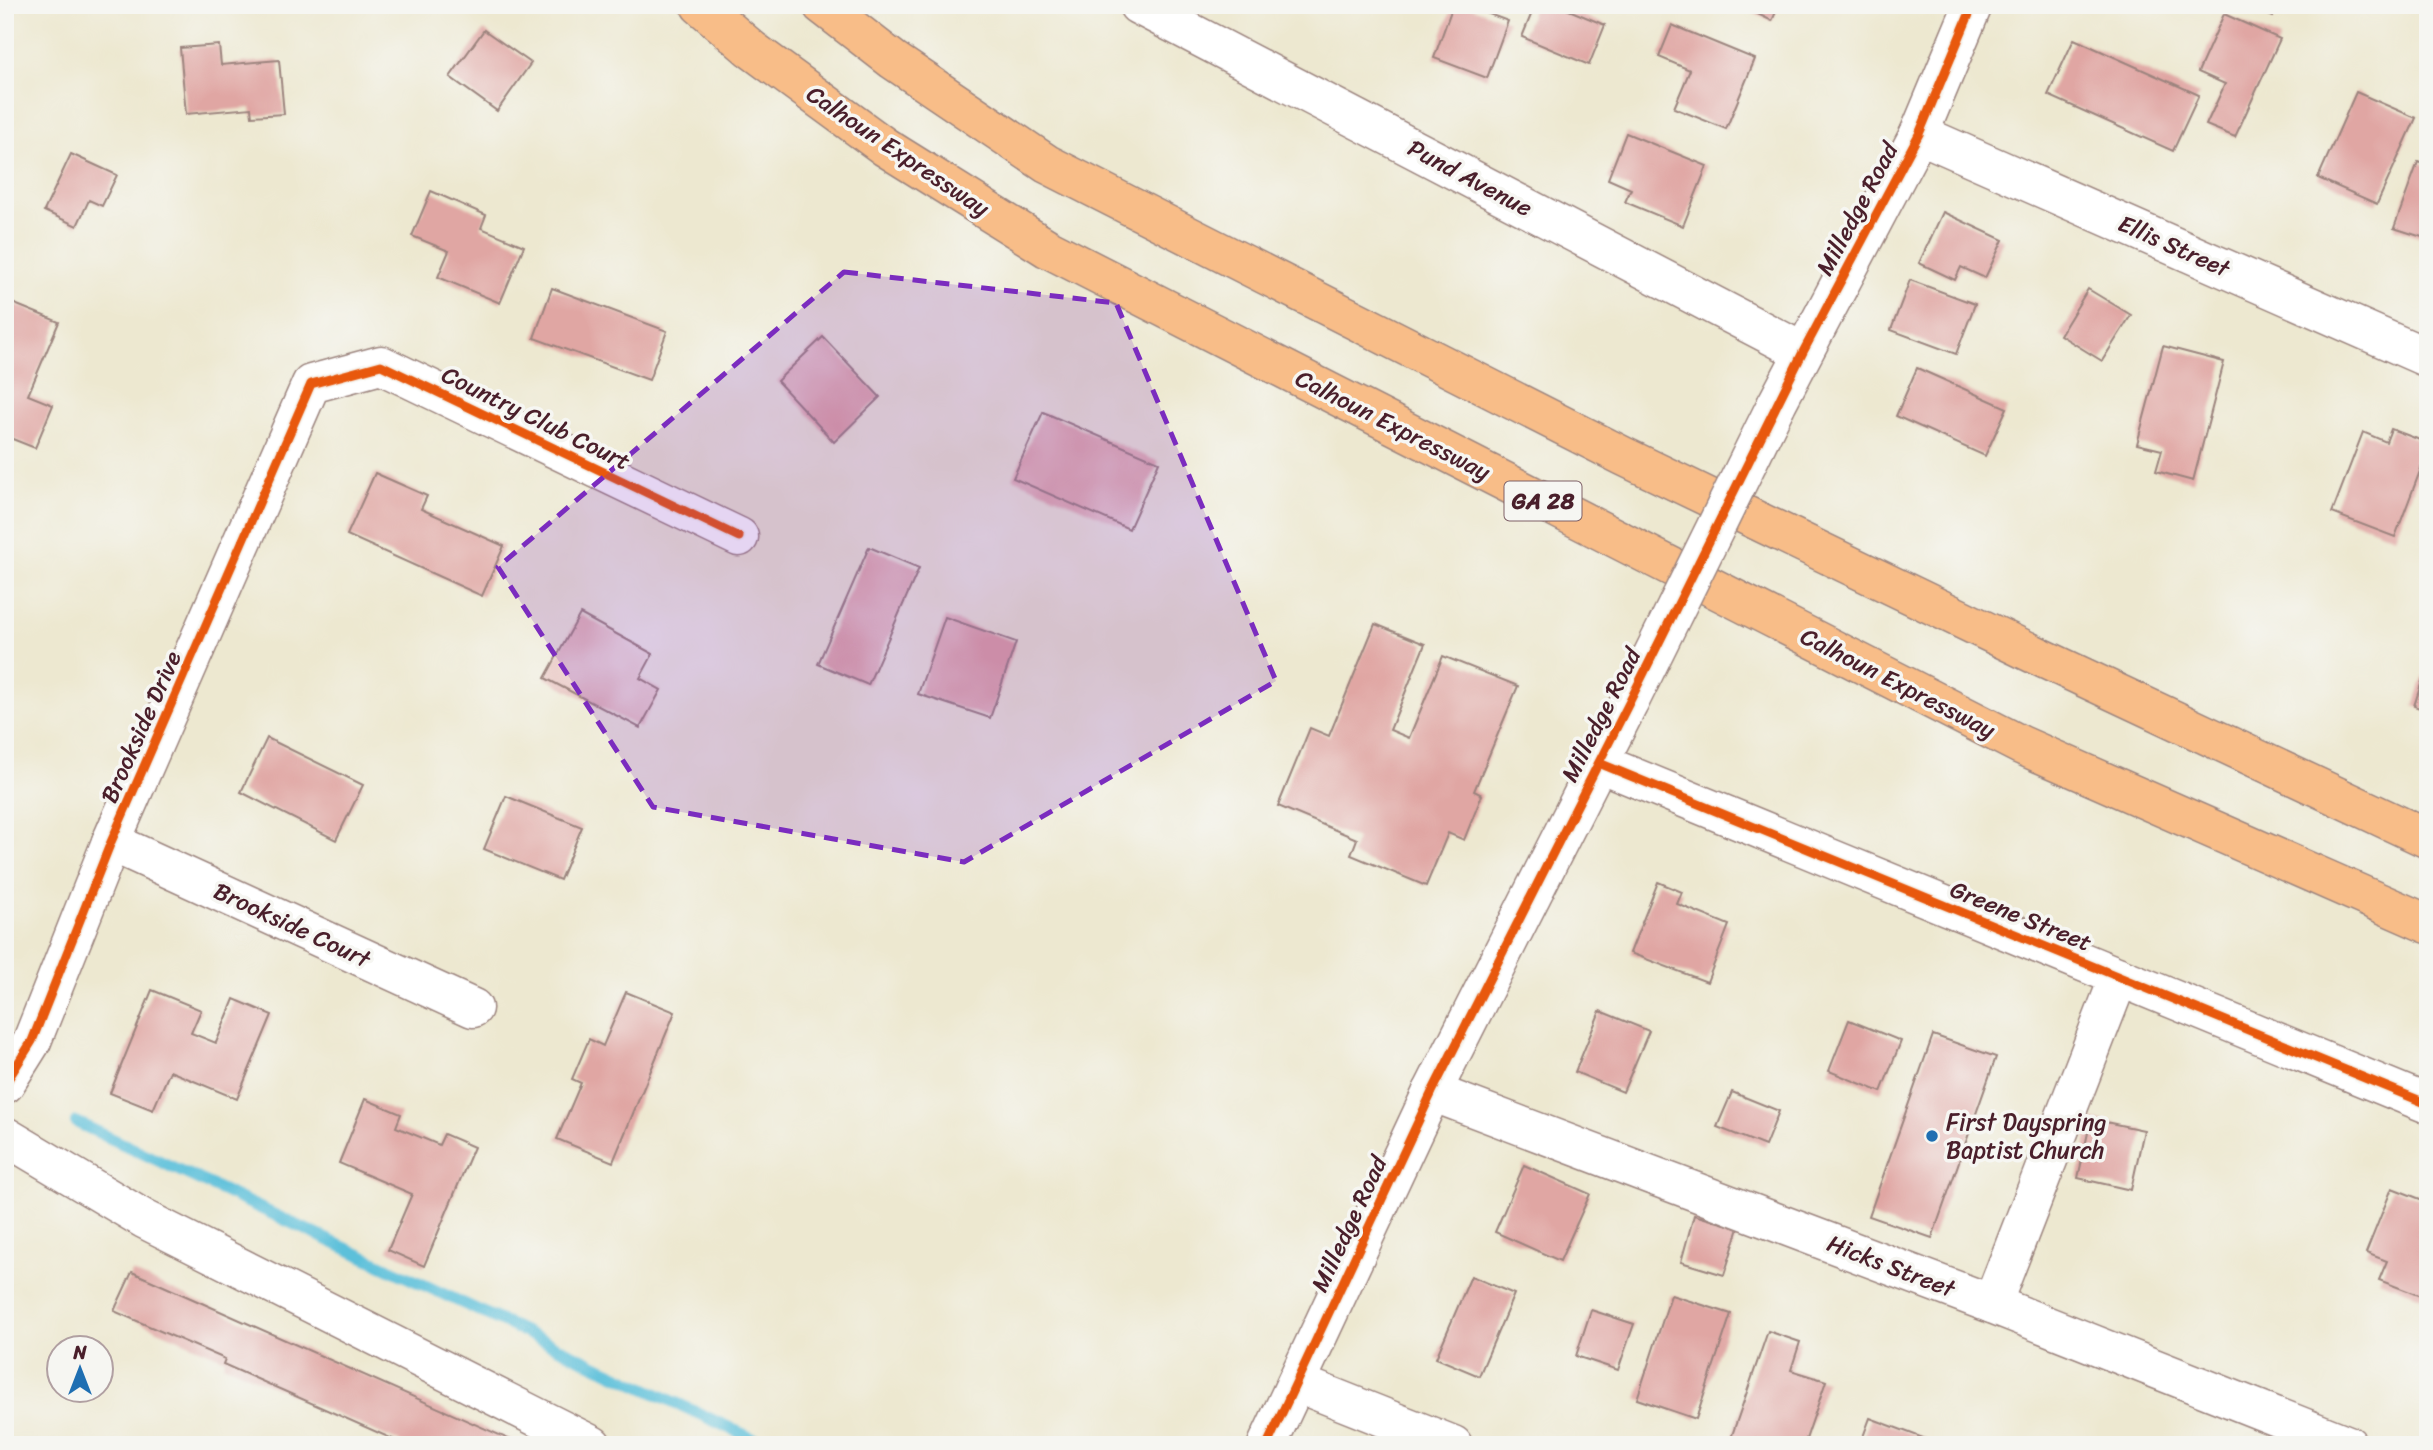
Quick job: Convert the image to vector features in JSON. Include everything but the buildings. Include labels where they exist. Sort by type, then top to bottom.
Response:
[{"type":"highway","name":"Calhoun Expressway","points":[[700,5],[751,48],[884,147],[1047,248],[2021,745],[2428,924]]},
{"type":"highway","points":[[822,5],[893,60],[1047,164],[1623,456],[2038,656],[2428,839]]},
{"type":"street","name":"Pund Avenue","points":[[1138,5],[1803,352]]},
{"type":"street","name":"Milledge Road","points":[[1267,1445],[1432,1092],[1776,405],[1919,134],[1973,5]]},
{"type":"street","name":"Ellis Street","points":[[1919,134],[2428,358]]},
{"type":"street","name":"Country Club Court","points":[[311,384],[381,365],[739,537]]},
{"type":"street","name":"Brookside Drive","points":[[5,1084],[32,1041],[111,842],[311,384]]},
{"type":"street","name":"Greene Street","points":[[1599,763],[2428,1104]]},
{"type":"street","name":"Brookside Court","points":[[111,842],[473,1008]]},
{"type":"street","points":[[1992,1304],[2119,977]]},
{"type":"street","name":"Hicks Street","points":[[1432,1092],[1992,1304],[2348,1445]]},
{"type":"street","points":[[5,1136],[144,1219],[592,1445]]},
{"type":"street","points":[[1297,1383],[1453,1445]]},
{"type":"highlighted area","points":[[844,272],[1116,303],[1276,681],[964,862],[653,807],[498,567]]},
{"type":"waterway","points":[[76,1122],[766,1445]]},
{"type":"cycle path","points":[[1267,1445],[1432,1092],[1803,352],[1919,134],[1973,5]]},
{"type":"cycle path","points":[[5,1084],[32,1041],[111,842],[311,384],[381,365],[739,537]]},
{"type":"cycle path","points":[[1599,763],[2428,1104]]},
{"type":"place","name":"First Dayspring Baptist Church","points":[[1932,1136]]}]
